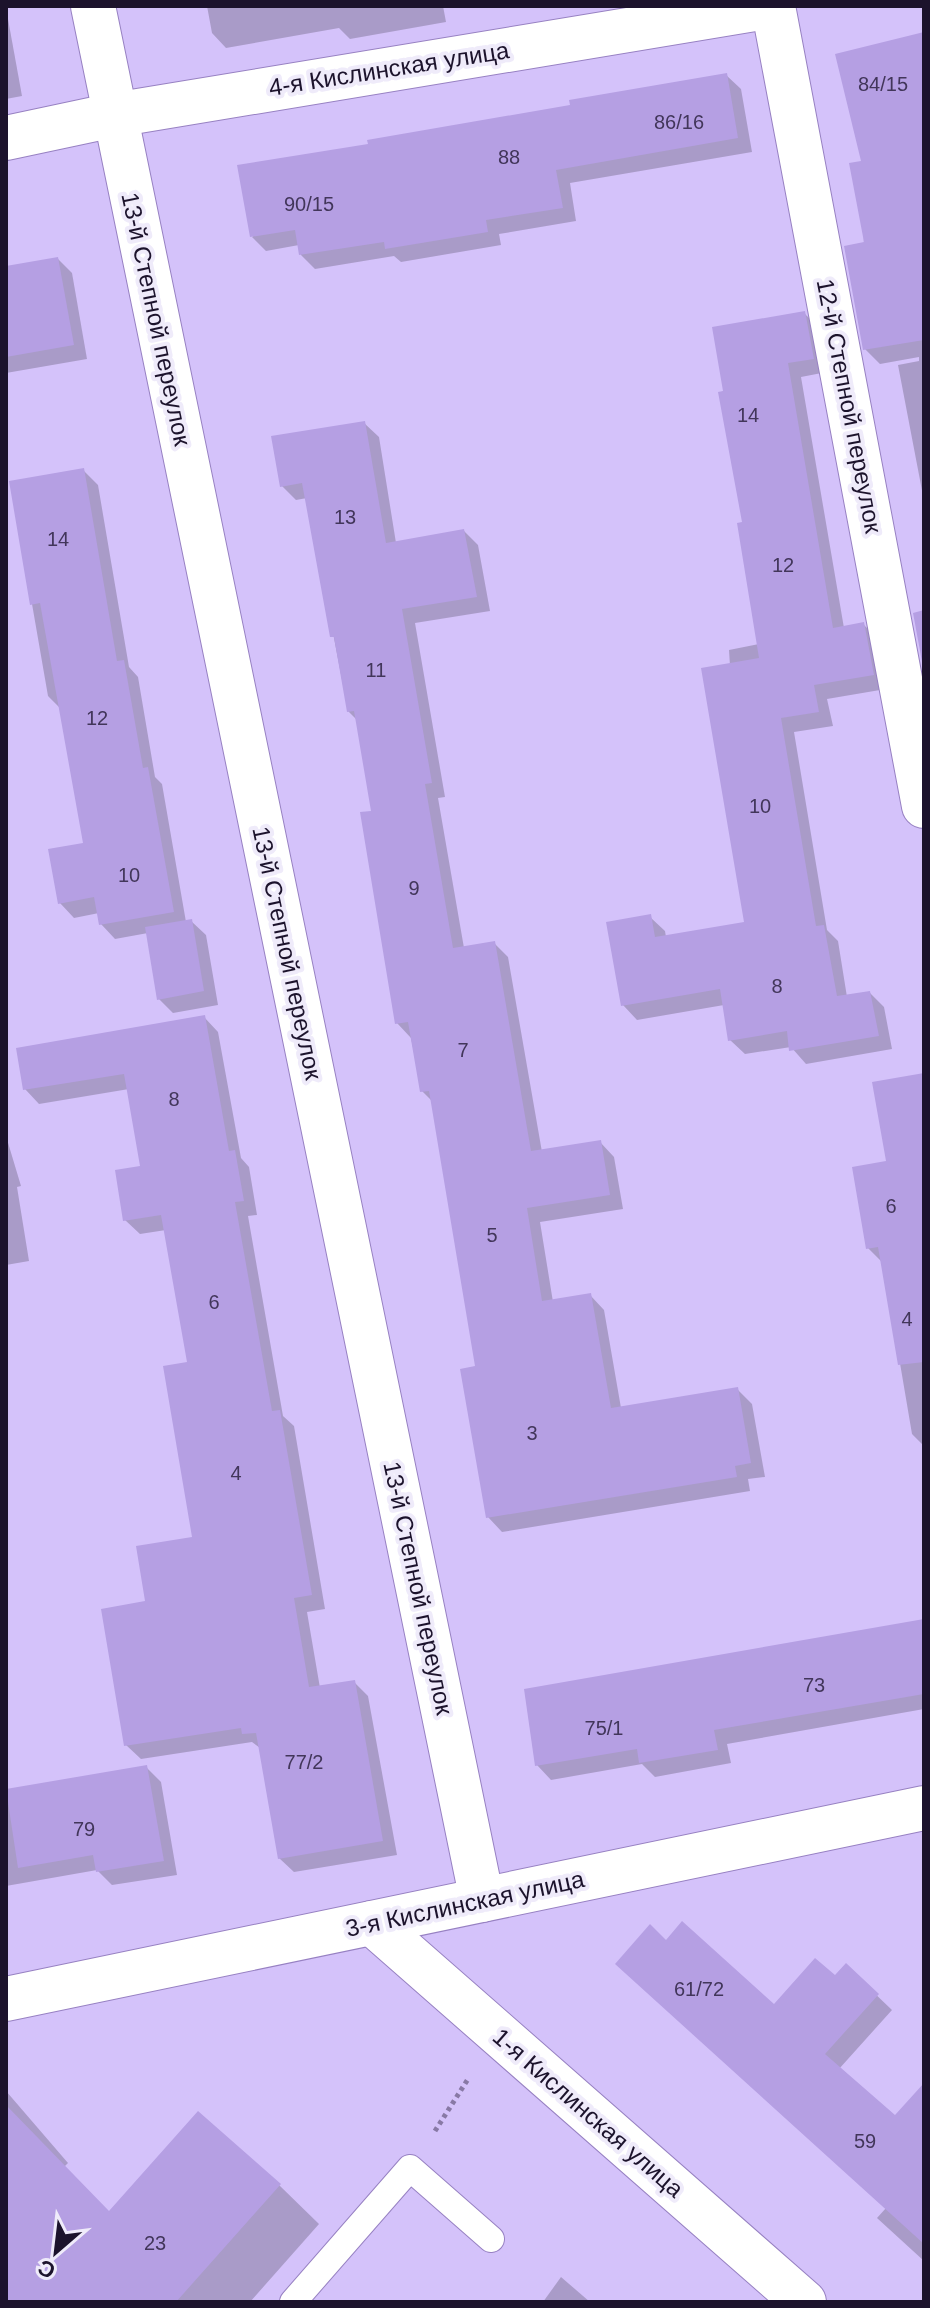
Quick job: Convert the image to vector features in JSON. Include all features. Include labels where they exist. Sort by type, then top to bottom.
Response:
[{"type":"street","name":"13-й Степной переулок","points":[[93,6],[482,1900]]},
{"type":"street","name":"4-я Кислинская улица","points":[[6,138],[114,115],[773,6]]},
{"type":"street","name":"12-й Степной переулок","points":[[773,6],[924,806]]},
{"type":"street","name":"3-я Кислинская улица","points":[[6,1999],[924,1808]]},
{"type":"street","name":"1-я Кислинская улица","points":[[372,1923],[804,2302]]},
{"type":"lane","points":[[293,2302],[410,2168],[491,2239]]},
{"type":"path","points":[[410,2168],[497,2034]]},
{"type":"building","points":[[924,32],[924,340],[863,350],[844,246],[864,242],[849,163],[861,161],[835,54]]},
{"type":"building","points":[[727,73],[738,138],[556,170],[563,208],[486,220],[488,232],[385,249],[384,242],[299,255],[295,230],[250,237],[237,165],[368,144],[367,140],[570,105],[569,100]]},
{"type":"building","points":[[58,257],[74,345],[6,357],[6,266]]},
{"type":"building","points":[[805,311],[814,359],[788,363],[833,628],[864,622],[874,675],[814,685],[819,712],[781,718],[816,926],[824,925],[837,996],[870,991],[879,1036],[789,1051],[787,1031],[728,1041],[720,989],[621,1006],[606,922],[651,914],[655,937],[744,922],[701,668],[759,658],[737,523],[742,522],[718,392],[723,391],[712,327]]},
{"type":"building","points":[[365,421],[386,543],[464,529],[477,597],[402,609],[432,783],[425,784],[453,948],[495,941],[531,1151],[601,1140],[610,1195],[527,1208],[542,1301],[591,1293],[611,1408],[738,1387],[751,1463],[735,1466],[737,1477],[486,1518],[460,1369],[475,1366],[429,1091],[420,1092],[408,1022],[395,1024],[360,812],[371,811],[354,711],[347,712],[302,483],[280,487],[271,436]]},
{"type":"building","points":[[84,468],[117,661],[124,660],[143,768],[148,767],[174,912],[99,925],[94,897],[58,904],[48,849],[83,843],[40,603],[30,605],[9,481]]},
{"type":"building","points":[[924,610],[924,666],[923,667],[913,613]]},
{"type":"building","points":[[192,919],[204,991],[157,1000],[145,927]]},
{"type":"building","points":[[205,1015],[229,1151],[235,1150],[244,1201],[235,1202],[272,1411],[280,1410],[312,1595],[294,1598],[309,1687],[355,1680],[383,1841],[278,1859],[256,1733],[242,1734],[241,1728],[124,1746],[101,1609],[145,1601],[136,1546],[192,1537],[163,1366],[187,1362],[161,1215],[123,1221],[115,1170],[140,1166],[124,1074],[23,1090],[16,1048]]},
{"type":"building","points":[[924,1073],[924,1362],[898,1365],[878,1247],[866,1249],[852,1167],[886,1161],[872,1082]]},
{"type":"building","points":[[924,1619],[924,1694],[714,1730],[718,1750],[639,1763],[637,1749],[535,1766],[524,1689]]},
{"type":"building","points":[[147,1765],[164,1861],[96,1872],[93,1855],[18,1868],[6,1789]]},
{"type":"building","points":[[682,1921],[774,2004],[815,1958],[835,1975],[846,1963],[879,1994],[825,2054],[895,2115],[924,2083],[924,2244],[615,1964],[650,1924],[666,1940]]},
{"type":"building","points":[[6,2105],[109,2211],[198,2111],[281,2184],[176,2302],[6,2302]]}]
